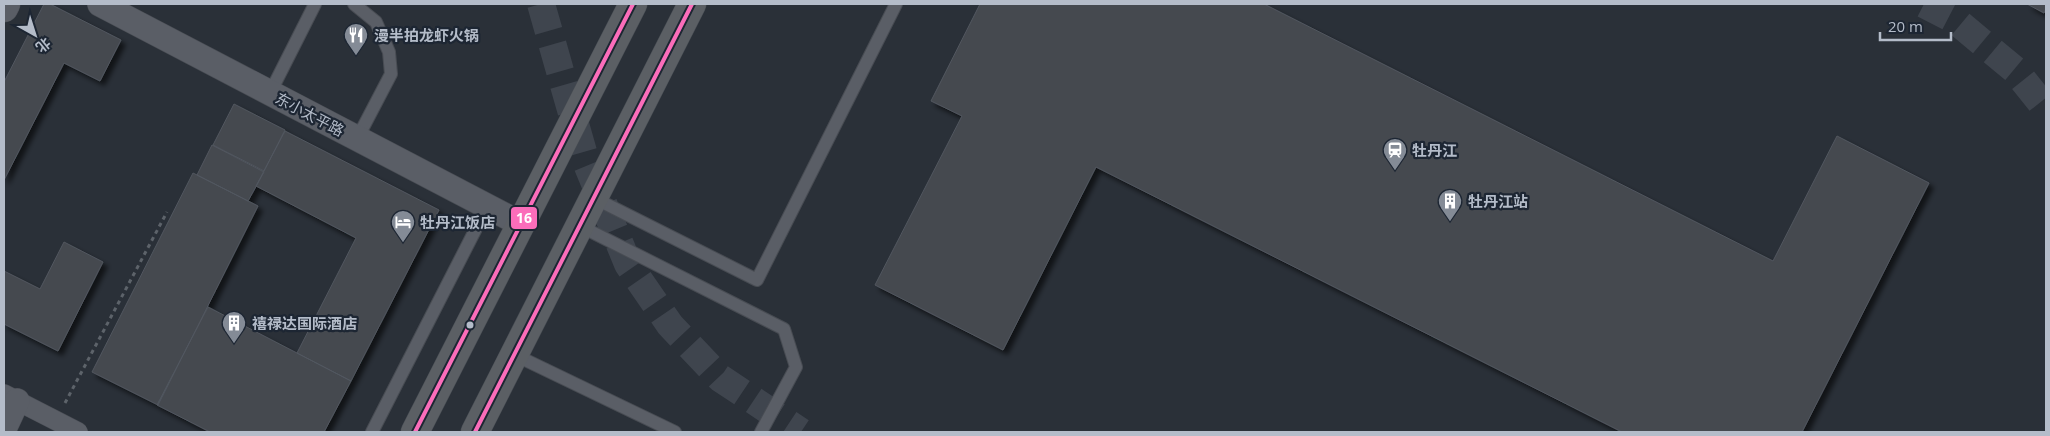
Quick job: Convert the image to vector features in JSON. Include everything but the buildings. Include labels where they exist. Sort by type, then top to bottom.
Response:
[{"type":"highway","points":[[415,432],[633,4]]},
{"type":"highway","points":[[475,432],[692,4]]},
{"type":"street","points":[[4,8],[6,4]]},
{"type":"street","name":"东小太平路","points":[[100,4],[521,224]]},
{"type":"street","points":[[4,428],[10,397],[78,432]]},
{"type":"lane","points":[[270,93],[315,4]]},
{"type":"lane","points":[[354,4],[376,22],[389,52],[391,74],[357,139]]},
{"type":"lane","points":[[594,198],[757,280],[896,4]]},
{"type":"lane","points":[[372,432],[486,207]]},
{"type":"lane","points":[[580,226],[784,329],[796,367],[761,432]]},
{"type":"lane","points":[[515,355],[675,432]]},
{"type":"path","points":[[56,421],[167,212]]},
{"type":"tunnel","points":[[541,4],[585,159],[628,264],[670,325],[720,378],[801,432]]},
{"type":"tunnel","points":[[1924,4],[1955,20],[2015,70],[2046,109]]},
{"type":"transit line","name":"16","points":[[415,432],[633,4]]},
{"type":"transit line","name":"16","points":[[475,432],[692,4]]},
{"type":"place","name":"漫半拍龙虾火锅","points":[[356,56]]},
{"type":"place","name":"牡丹江","points":[[1395,171]]},
{"type":"place","name":"牡丹江站","points":[[1450,222]]},
{"type":"place","name":"牡丹江饭店","points":[[403,243]]},
{"type":"place","name":"禧禄达国际酒店","points":[[234,344]]}]
